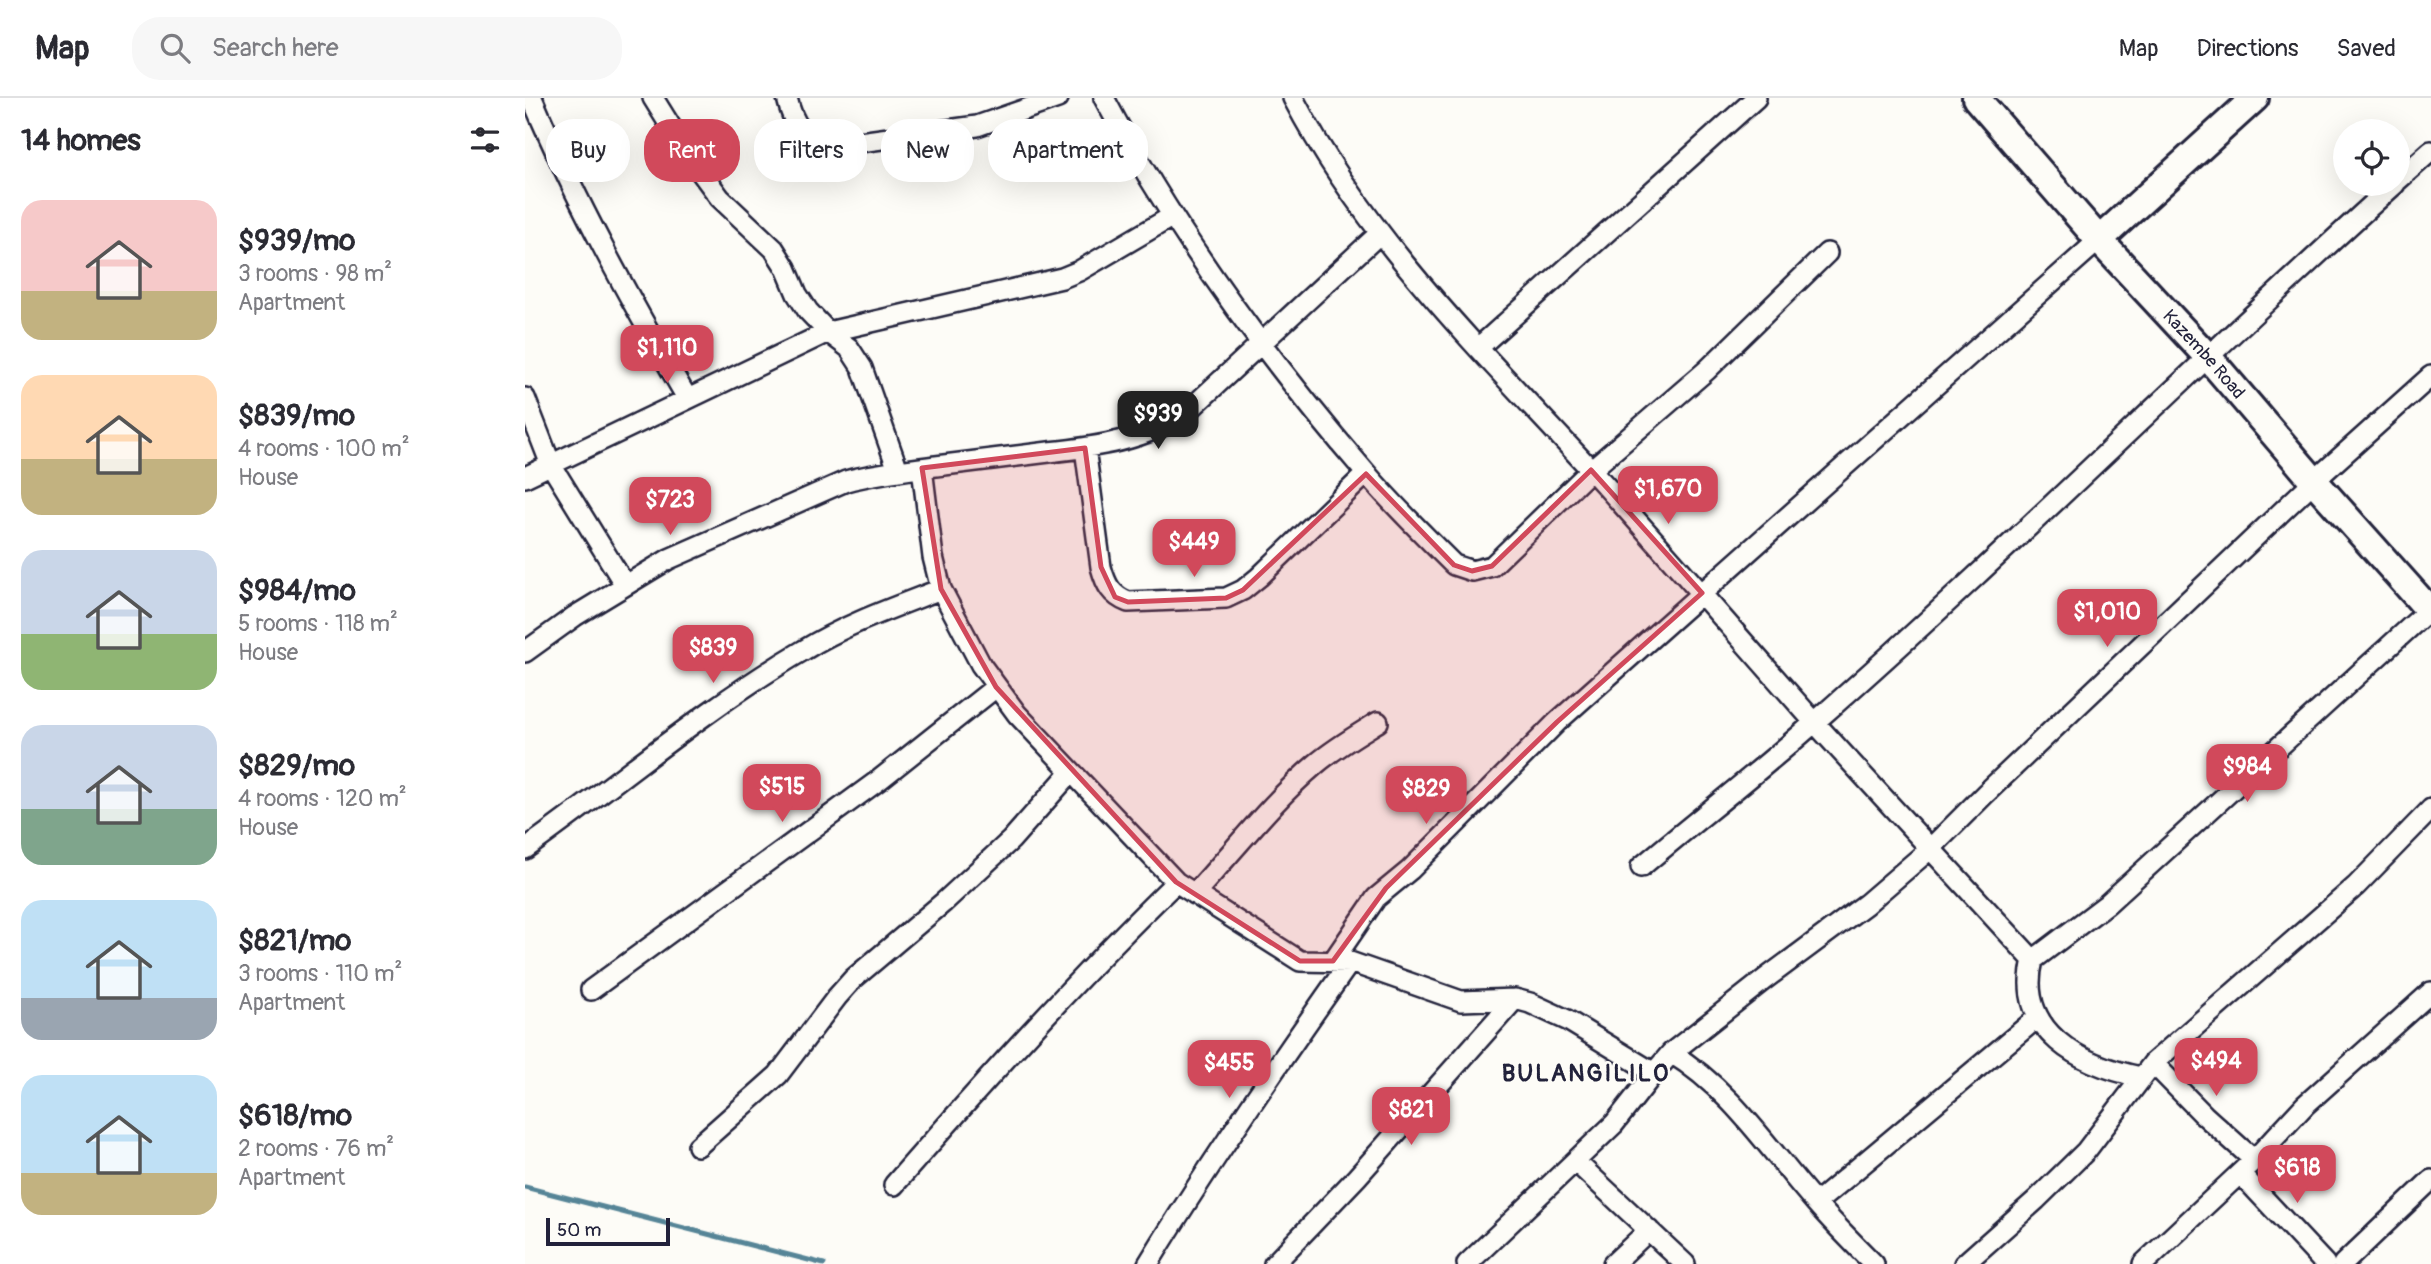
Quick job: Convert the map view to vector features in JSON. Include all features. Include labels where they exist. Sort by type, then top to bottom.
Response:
[{"type":"main road","name":"Kazembe Road","points":[[1976,98],[2099,240],[2208,357],[2313,481],[2430,610]]},
{"type":"main road","points":[[2099,240],[2255,98]]},
{"type":"street","points":[[532,98],[554,151],[625,292],[687,398]]},
{"type":"street","points":[[653,98],[689,156],[720,198],[774,249],[802,303],[828,332],[849,348],[862,368],[898,470]]},
{"type":"street","points":[[787,98],[794,122],[808,137],[830,146],[977,126],[1058,98]]},
{"type":"street","points":[[1104,98],[1171,217],[1261,344],[1366,474],[1454,565],[1472,571],[1492,566],[1591,470],[1707,370],[1827,253]]},
{"type":"street","points":[[1293,98],[1342,183],[1379,234],[1478,348],[2033,960]]},
{"type":"street","points":[[1478,348],[1756,98]]},
{"type":"street","points":[[2410,170],[2431,151]]},
{"type":"street","points":[[1641,867],[1815,722],[2015,540],[2381,196]]},
{"type":"street","points":[[525,477],[828,332],[1062,278],[1079,271],[1171,217]]},
{"type":"street","points":[[525,652],[625,584],[669,559],[832,486],[867,475],[898,470],[1085,448],[1149,433],[1168,425],[1188,412],[1379,234]]},
{"type":"street","points":[[1148,1264],[1341,961],[1376,898],[1410,870],[1557,722],[2099,240]]},
{"type":"street","points":[[1467,1264],[1614,1124],[1671,1053],[1866,904],[1930,849],[1985,793],[2313,481],[2431,376]]},
{"type":"street","points":[[525,398],[551,465],[625,584]]},
{"type":"street","points":[[1085,448],[1101,567],[1107,586],[1115,597],[1128,602],[1226,598],[1243,590],[1366,474]]},
{"type":"street","points":[[922,468],[933,556],[941,589],[981,665],[1017,714],[1175,882],[1300,961],[1341,961],[1461,1001],[1515,999],[1530,1003],[1567,1020],[1654,1073]]},
{"type":"street","points":[[525,849],[716,707],[805,649],[880,613],[941,589]]},
{"type":"street","points":[[2325,1264],[2204,1115],[2147,1070],[2111,1071],[2083,1059],[2060,1044],[2037,1018],[2029,976],[2033,960],[2107,904],[2430,610]]},
{"type":"street","points":[[591,989],[879,780],[996,687]]},
{"type":"street","points":[[1195,894],[1288,791],[1316,764],[1378,722]]},
{"type":"street","points":[[698,1146],[778,1074],[853,979],[944,902],[1011,840],[1071,772]]},
{"type":"street","points":[[1964,1264],[2086,1152],[2147,1070],[2355,886],[2431,809]]},
{"type":"street","points":[[894,1185],[967,1101],[1123,933],[1175,882]]},
{"type":"street","points":[[2143,1264],[2247,1166],[2305,1105],[2431,992]]},
{"type":"street","points":[[1274,1264],[1357,1177],[1515,999]]},
{"type":"street","points":[[1816,1203],[2037,1018]]},
{"type":"street","points":[[1671,1053],[1700,1073],[1735,1104],[1816,1203],[1874,1264]]},
{"type":"street","points":[[1576,1161],[1685,1264]]},
{"type":"street","points":[[2343,1264],[2431,1180]]},
{"type":"street","points":[[1613,1264],[1649,1230]]},
{"type":"highlighted area","points":[[1085,448],[1101,567],[1115,597],[1128,602],[1226,598],[1243,590],[1366,474],[1454,565],[1472,571],[1492,566],[1591,470],[1702,593],[1557,722],[1386,888],[1333,961],[1300,961],[1176,882],[996,687],[941,589],[922,468]]},
{"type":"waterway","points":[[525,1187],[824,1264]]},
{"type":"district","name":"BULANGILILO","points":[[1586,1073]]}]
